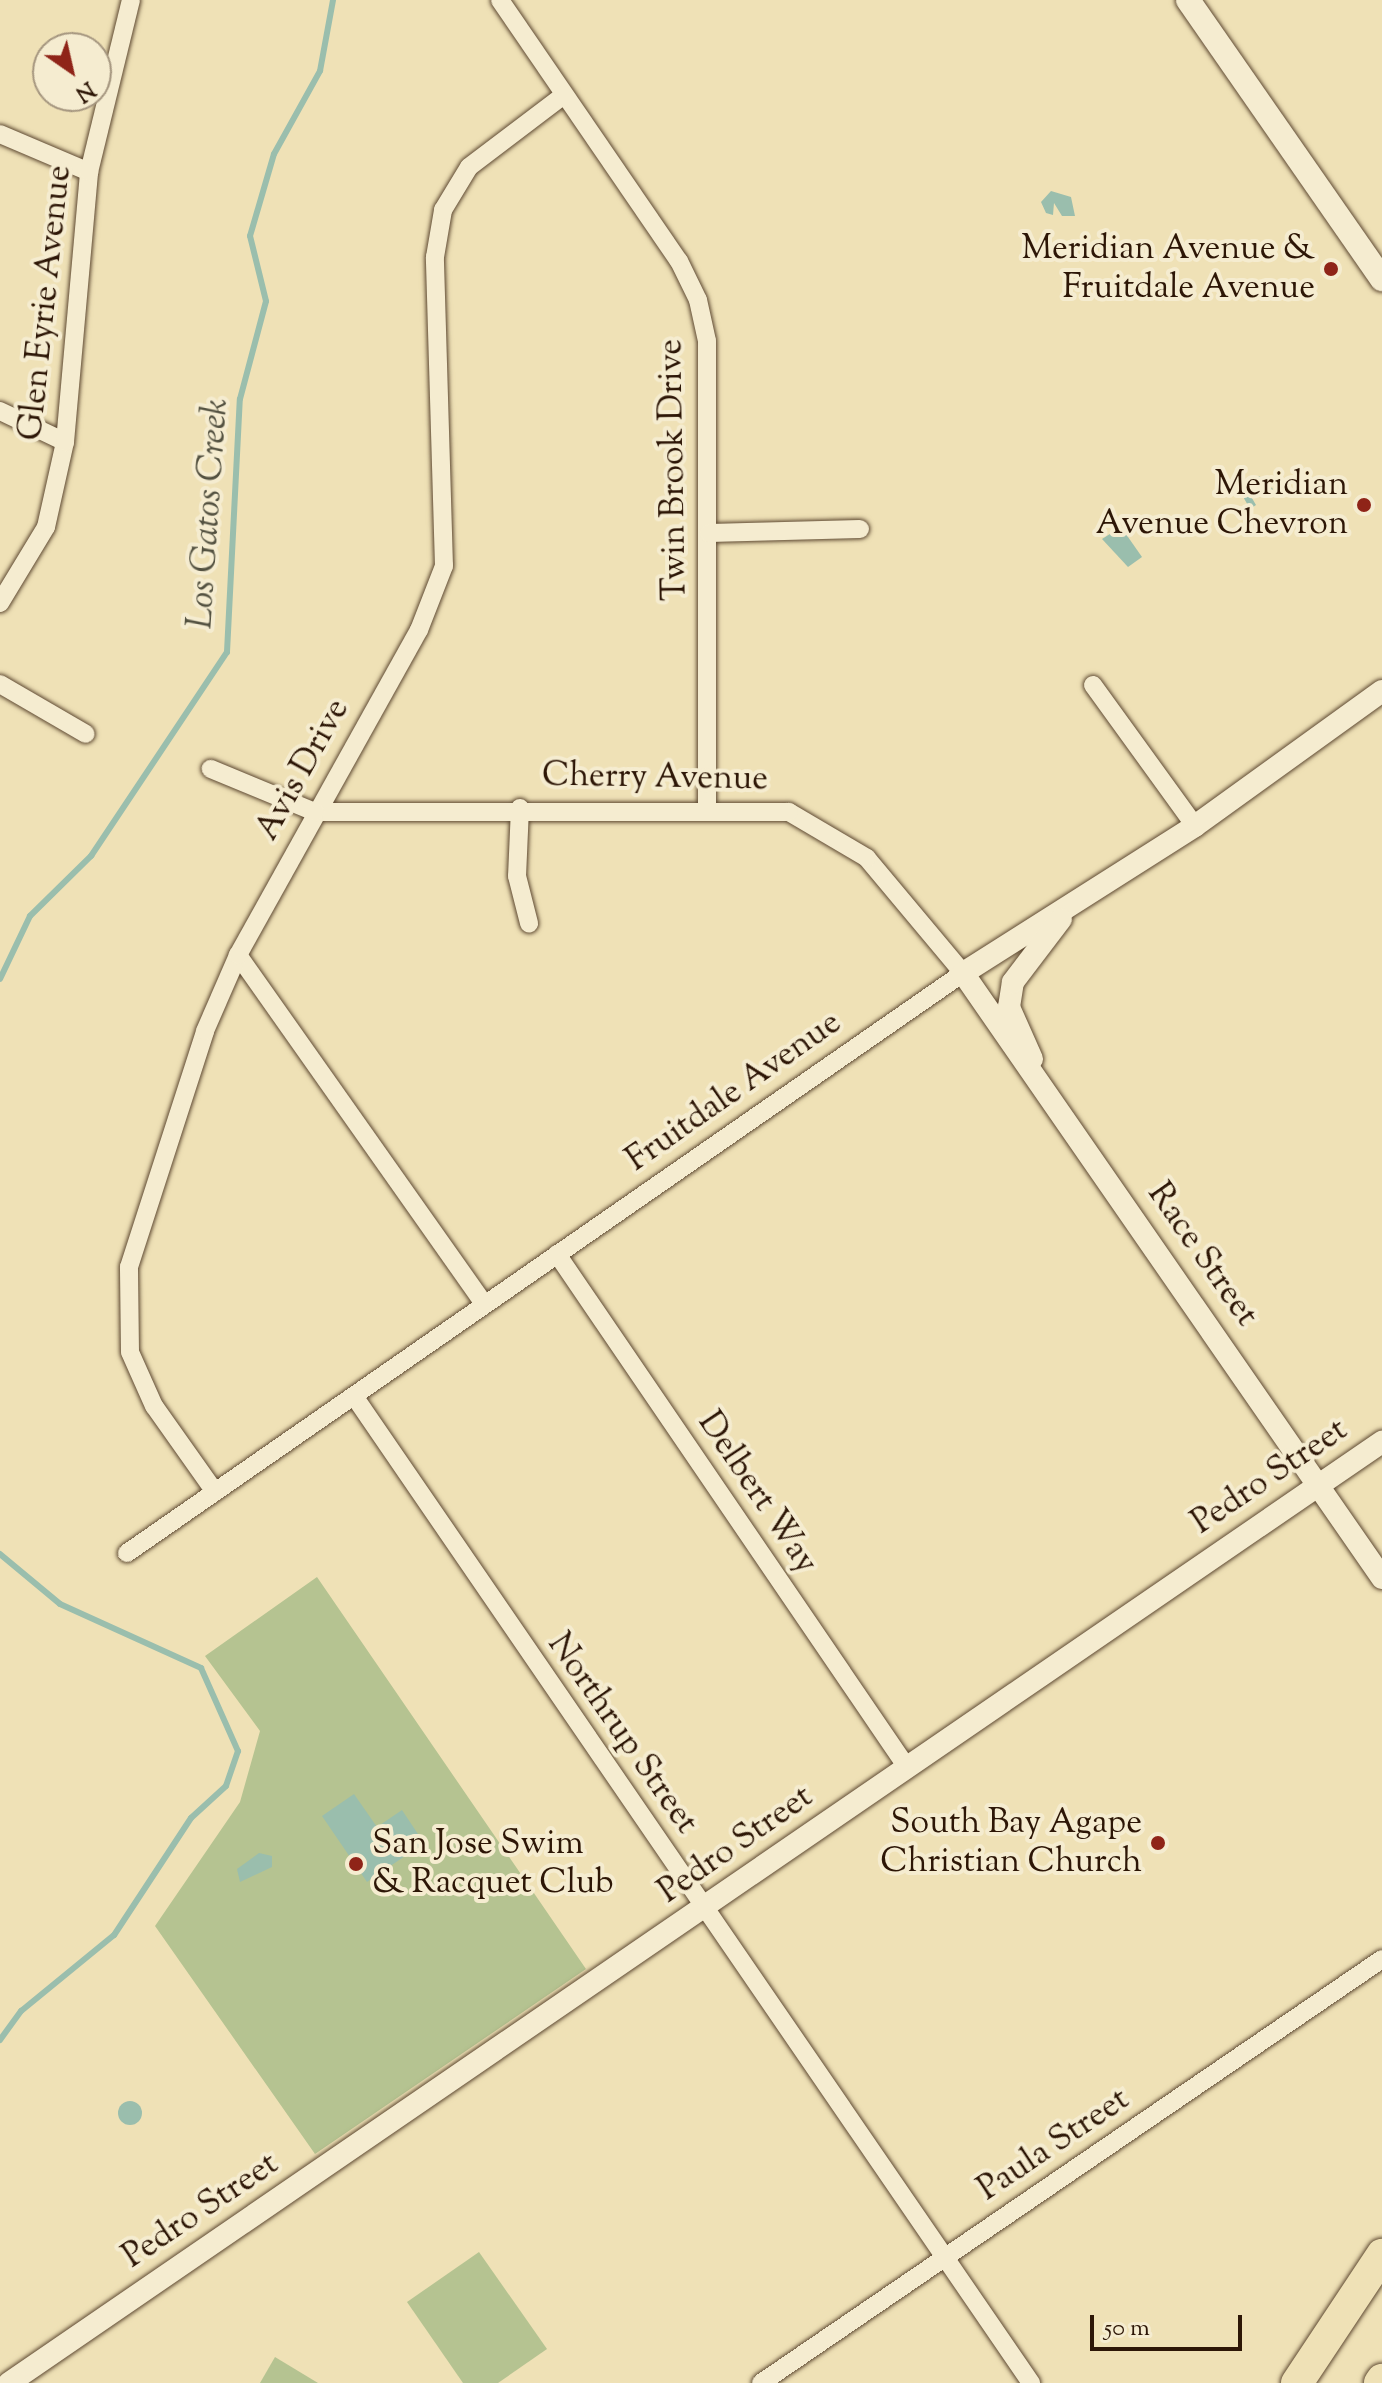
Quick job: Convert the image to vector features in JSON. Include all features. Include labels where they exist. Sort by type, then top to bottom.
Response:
[{"type":"highway","points":[[1297,2383],[1382,2255]]},
{"type":"main road","points":[[1188,0],[1382,279]]},
{"type":"street","name":"Glen Eyrie Avenue","points":[[0,603],[46,527],[65,442],[89,172],[131,0]]},
{"type":"street","name":"Twin Brook Drive","points":[[500,0],[679,261],[698,300],[707,341],[707,807]]},
{"type":"street","name":"Avis Drive","points":[[215,1492],[154,1406],[130,1352],[125,1311],[129,1267],[205,1031],[238,955],[419,630],[444,566],[435,257],[443,210],[469,167],[564,95]]},
{"type":"street","points":[[0,134],[89,172]]},
{"type":"street","points":[[0,411],[65,442]]},
{"type":"street","points":[[709,533],[860,529]]},
{"type":"street","points":[[0,684],[86,734]]},
{"type":"street","points":[[1093,685],[1195,826]]},
{"type":"street","name":"Fruitdale Avenue","points":[[127,1553],[963,973],[1195,826],[1382,691]]},
{"type":"street","name":"Cherry Avenue","points":[[211,769],[315,812],[707,807],[789,812],[867,858],[963,973]]},
{"type":"street","name":"Cherry Avenue","points":[[520,808],[517,876],[529,923]]},
{"type":"street","points":[[1035,1067],[1009,1007],[1013,982],[1075,903]]},
{"type":"street","points":[[238,955],[484,1304]]},
{"type":"street","name":"Race Street","points":[[963,973],[1035,1067],[1382,1578]]},
{"type":"street","name":"Delbert Way","points":[[557,1254],[906,1766]]},
{"type":"street","name":"Northrup Street","points":[[354,1396],[1031,2383]]},
{"type":"street","name":"Pedro Street","points":[[9,2383],[1382,1442]]},
{"type":"street","name":"Paula Street","points":[[761,2383],[1382,1959]]},
{"type":"green space","name":"San Jose Swim & Racquet Club","points":[[317,1577],[586,1969],[315,2154],[155,1926],[240,1802],[260,1731],[205,1656]]},
{"type":"green space","points":[[479,2252],[547,2349],[498,2383],[463,2383],[407,2302]]},
{"type":"green space","points":[[275,2357],[318,2383],[260,2383]]},
{"type":"shaded area","points":[[1051,191],[1071,197],[1075,216],[1062,216],[1054,203],[1053,215],[1046,213],[1041,202]]},
{"type":"shaded area","points":[[1259,476],[1273,489],[1268,496],[1249,493],[1256,505],[1250,509],[1237,486]]},
{"type":"shaded area","points":[[1121,527],[1142,557],[1128,567],[1102,539]]},
{"type":"shaded area","points":[[354,1794],[377,1827],[402,1810],[424,1843],[367,1882],[322,1816]]},
{"type":"shaded area","points":[[259,1853],[272,1856],[272,1867],[240,1882],[237,1869]]},
{"type":"shaded area","points":[[130,2101],[141,2108],[142,2113],[135,2124],[130,2125],[119,2118],[118,2113],[125,2102]]},
{"type":"waterway","name":"Los Gatos Creek","points":[[0,979],[30,916],[91,856],[227,652],[240,399],[266,301],[250,236],[274,154],[320,71],[333,0]]},
{"type":"waterway","name":"Los Gatos Creek","points":[[0,1554],[60,1604],[201,1668],[238,1751],[226,1786],[191,1818],[114,1935],[21,2011],[0,2040]]},
{"type":"place","name":"Meridian Avenue & Fruitdale Avenue","points":[[1331,269]]},
{"type":"place","name":"Meridian Avenue Chevron","points":[[1364,505]]},
{"type":"place","name":"South Bay Agape Christian Church","points":[[1158,1843]]},
{"type":"place","name":"San Jose Swim & Racquet Club","points":[[356,1864]]}]
